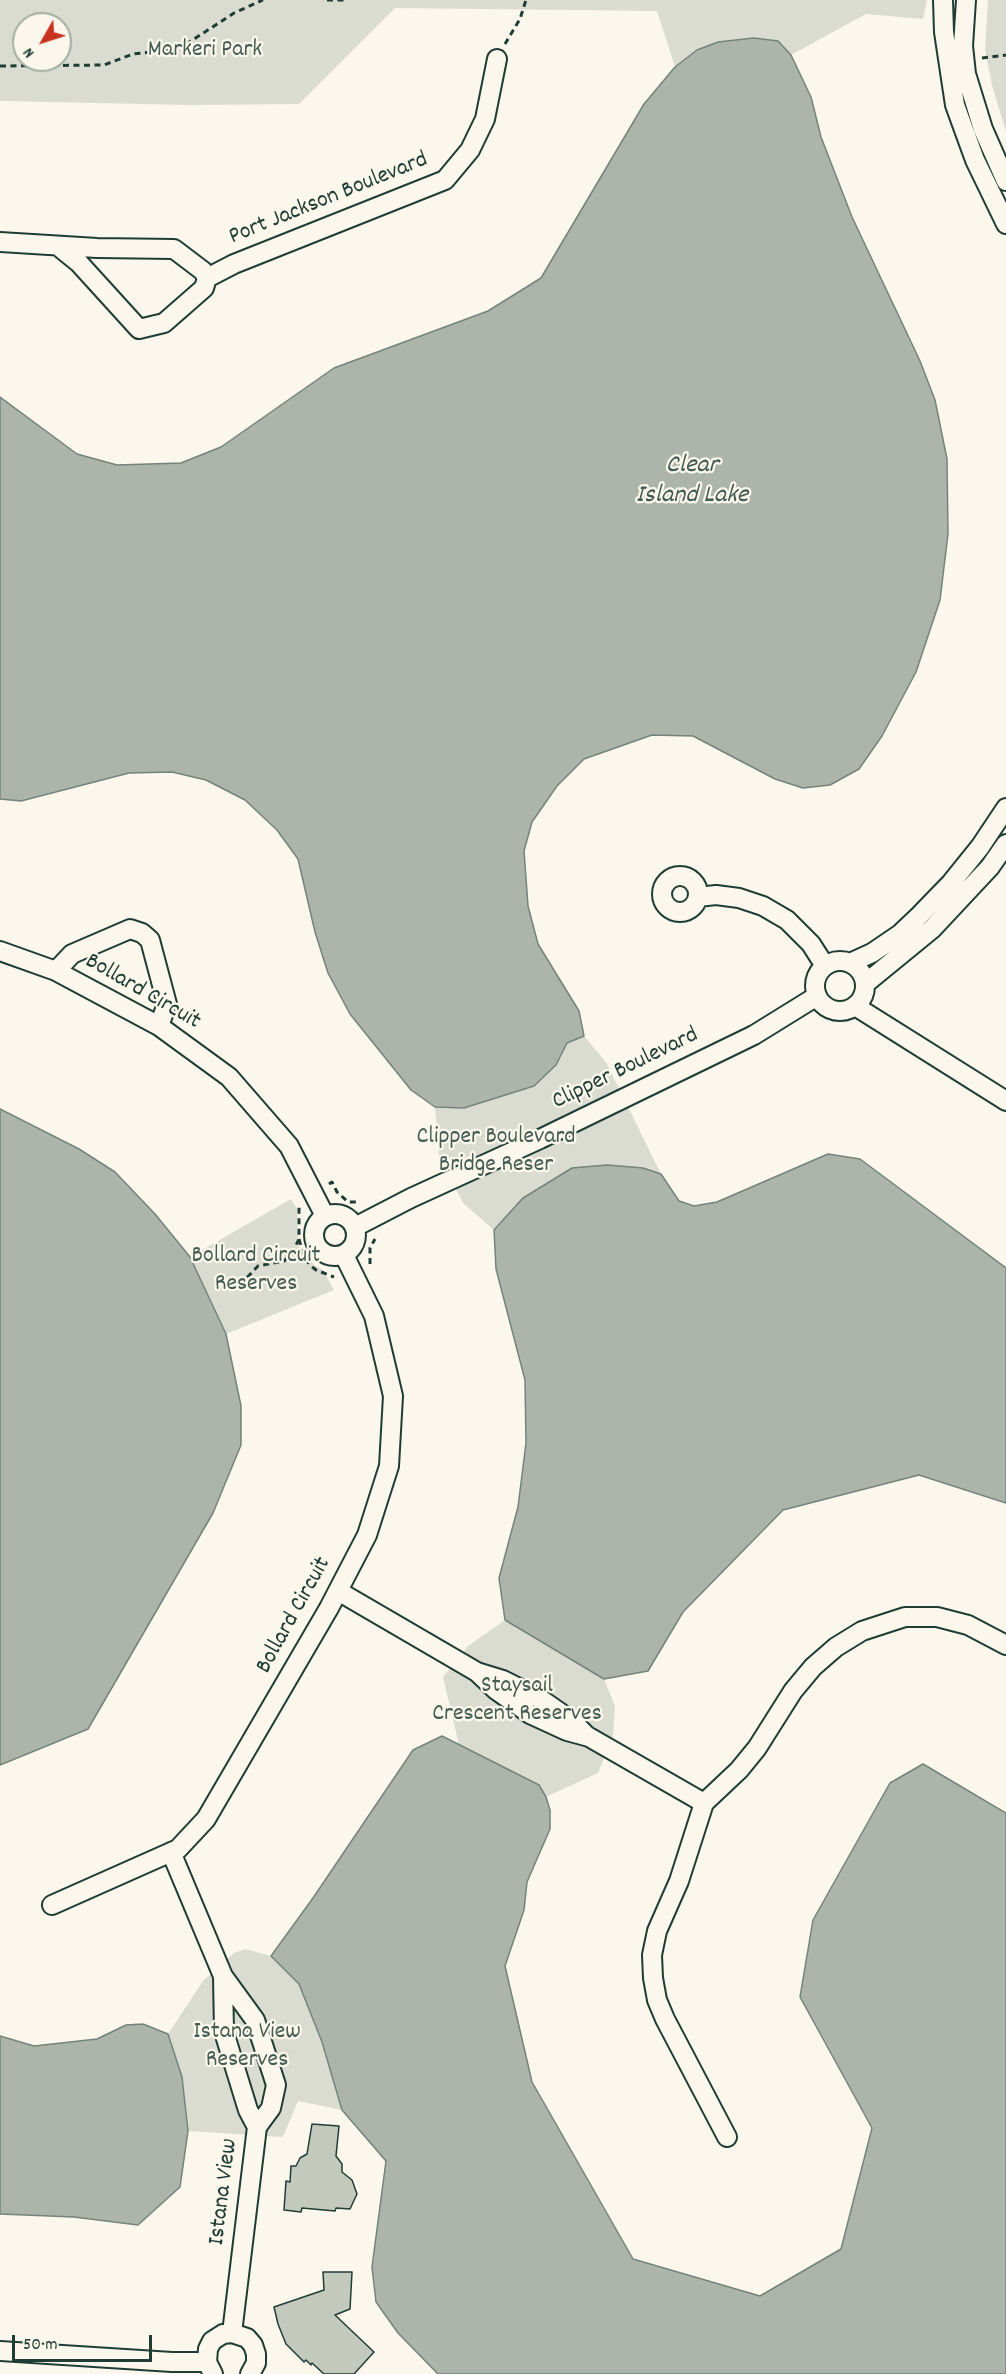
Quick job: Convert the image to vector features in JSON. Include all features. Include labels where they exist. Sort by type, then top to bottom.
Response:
[{"type":"street","points":[[943,0],[944,32],[956,105],[975,160],[1006,224]]},
{"type":"street","points":[[966,0],[963,46],[966,74],[983,129],[1006,181]]},
{"type":"street","name":"Port Jackson Boulevard","points":[[58,246],[79,263],[139,329],[164,323],[204,288],[207,278],[234,264],[445,180],[470,150],[485,119],[496,59]]},
{"type":"street","points":[[0,242],[97,248],[174,249],[203,271],[207,278]]},
{"type":"street","points":[[850,963],[873,953],[900,934],[951,883],[980,847],[1006,808]]},
{"type":"street","points":[[866,982],[932,929],[990,867],[1006,844]]},
{"type":"street","points":[[698,897],[716,895],[739,898],[763,906],[787,920],[811,944],[825,966]]},
{"type":"street","points":[[56,971],[72,954],[130,929],[142,933],[150,940],[167,1004],[159,1026]]},
{"type":"street","name":"Bollard Circuit","points":[[0,951],[56,971],[159,1026],[229,1077],[289,1146],[325,1216]]},
{"type":"street","points":[[841,961],[850,963],[862,973],[866,982],[865,991],[855,1006],[843,1011],[834,1010],[826,1006],[817,996],[815,986],[817,977],[825,966],[841,961]]},
{"type":"street","name":"Clipper Boulevard","points":[[355,1227],[411,1198],[540,1139],[754,1035],[817,996]]},
{"type":"street","points":[[855,1006],[1006,1101]]},
{"type":"street","points":[[332,1214],[346,1216],[355,1227],[357,1233],[354,1246],[344,1255],[326,1254],[316,1245],[314,1239],[316,1226],[325,1216],[332,1214]]},
{"type":"street","name":"Bollard Circuit","points":[[52,1905],[178,1849],[206,1819],[338,1591],[367,1535],[389,1466],[393,1396],[374,1316],[344,1255]]},
{"type":"street","points":[[338,1591],[477,1672],[496,1690],[530,1714],[567,1731],[589,1737],[704,1803]]},
{"type":"street","points":[[727,2137],[665,2019],[657,2000],[652,1978],[652,1955],[657,1931],[680,1881],[704,1803],[740,1770],[758,1748],[793,1691],[813,1667],[836,1647],[862,1631],[905,1617],[937,1617],[968,1625],[1006,1645]]},
{"type":"street","points":[[171,1852],[223,1976],[224,2032],[248,2110],[257,2127]]},
{"type":"street","name":"Istana View","points":[[223,1976],[255,2020],[276,2085],[271,2108],[257,2127],[232,2333]]},
{"type":"street","points":[[230,2051],[262,2040]]},
{"type":"street","points":[[0,2351],[172,2362],[210,2368],[208,2349],[212,2341],[223,2334],[232,2333],[247,2338],[253,2345],[256,2363],[253,2373]]},
{"type":"path","points":[[0,66],[104,65],[133,54],[169,50],[188,43],[234,13],[263,0]]},
{"type":"path","points":[[327,0],[344,0]]},
{"type":"path","points":[[496,59],[520,19],[526,0]]},
{"type":"path","points":[[982,58],[1006,55]]},
{"type":"green space","name":"Markeri Park","points":[[0,0],[927,0],[923,19],[866,14],[791,55],[778,41],[697,50],[675,67],[657,11],[395,8],[299,104],[191,105],[0,101]]},
{"type":"green space","points":[[988,0],[1006,0],[1006,132],[992,85],[985,50]]},
{"type":"green space","name":"Clipper Boulevard Bridge Reser","points":[[584,1036],[606,1062],[661,1174],[607,1165],[523,1198],[494,1230],[463,1203],[439,1155],[435,1107],[464,1108],[534,1086],[556,1065],[567,1043]]},
{"type":"green space","name":"Bollard Circuit Reserves","points":[[291,1199],[297,1209],[298,1245],[314,1265],[323,1270],[334,1290],[226,1334],[190,1257]]},
{"type":"green space","name":"Staysail Crescent Reserves","points":[[505,1620],[604,1679],[615,1706],[613,1736],[598,1773],[546,1797],[539,1785],[459,1745],[443,1677],[468,1646]]},
{"type":"green space","name":"Istana View Reserves","points":[[245,1949],[271,1956],[299,1984],[322,2042],[342,2110],[298,2101],[283,2137],[188,2131],[182,2077],[168,2034],[203,1981],[234,1953]]},
{"type":"water","name":"Clear Island Lake","points":[[754,38],[778,41],[791,55],[811,97],[821,137],[852,217],[920,361],[935,400],[947,459],[948,534],[940,600],[916,672],[882,736],[859,769],[830,785],[803,788],[775,779],[693,736],[652,735],[584,759],[557,786],[532,822],[524,851],[528,906],[538,944],[579,1011],[584,1036],[567,1043],[556,1065],[534,1086],[464,1108],[435,1107],[411,1090],[350,1014],[328,973],[315,932],[298,859],[277,830],[245,800],[206,780],[172,772],[129,773],[21,801],[0,799],[0,397],[77,454],[117,465],[181,463],[221,447],[334,368],[488,311],[541,278],[644,104],[675,67],[697,50],[718,42]]},
{"type":"water","points":[[0,1109],[79,1149],[115,1172],[155,1214],[190,1257],[226,1334],[241,1406],[241,1445],[213,1513],[88,1729],[0,1765]]},
{"type":"water","points":[[828,1154],[860,1159],[1006,1268],[1006,1503],[919,1475],[783,1510],[683,1612],[648,1671],[604,1679],[505,1620],[499,1578],[518,1507],[526,1443],[525,1380],[496,1269],[494,1230],[523,1198],[572,1168],[607,1165],[643,1168],[661,1174],[679,1201],[694,1206],[717,1202]]},
{"type":"water","points":[[442,1736],[539,1785],[550,1810],[550,1829],[527,1882],[524,1910],[505,1966],[532,2082],[633,2259],[760,2296],[841,2249],[872,2128],[800,1997],[813,1920],[890,1783],[923,1764],[1006,1813],[1006,2374],[438,2374],[398,2333],[376,2302],[372,2267],[386,2161],[342,2110],[322,2042],[299,1984],[271,1956],[413,1750]]},
{"type":"water","points":[[143,2024],[168,2034],[182,2077],[188,2131],[180,2187],[138,2225],[74,2217],[0,2214],[0,2036],[34,2046],[97,2039],[126,2025]]},
{"type":"building","points":[[312,2124],[339,2126],[336,2156],[342,2164],[342,2172],[352,2180],[357,2194],[350,2209],[336,2208],[335,2211],[302,2208],[301,2212],[284,2210],[286,2181],[290,2182],[291,2166],[296,2166],[300,2158],[307,2154]]},
{"type":"building","points":[[323,2272],[352,2272],[350,2309],[335,2315],[374,2352],[354,2374],[324,2374],[312,2363],[311,2365],[306,2360],[304,2362],[286,2344],[278,2324],[274,2307],[324,2290]]}]
